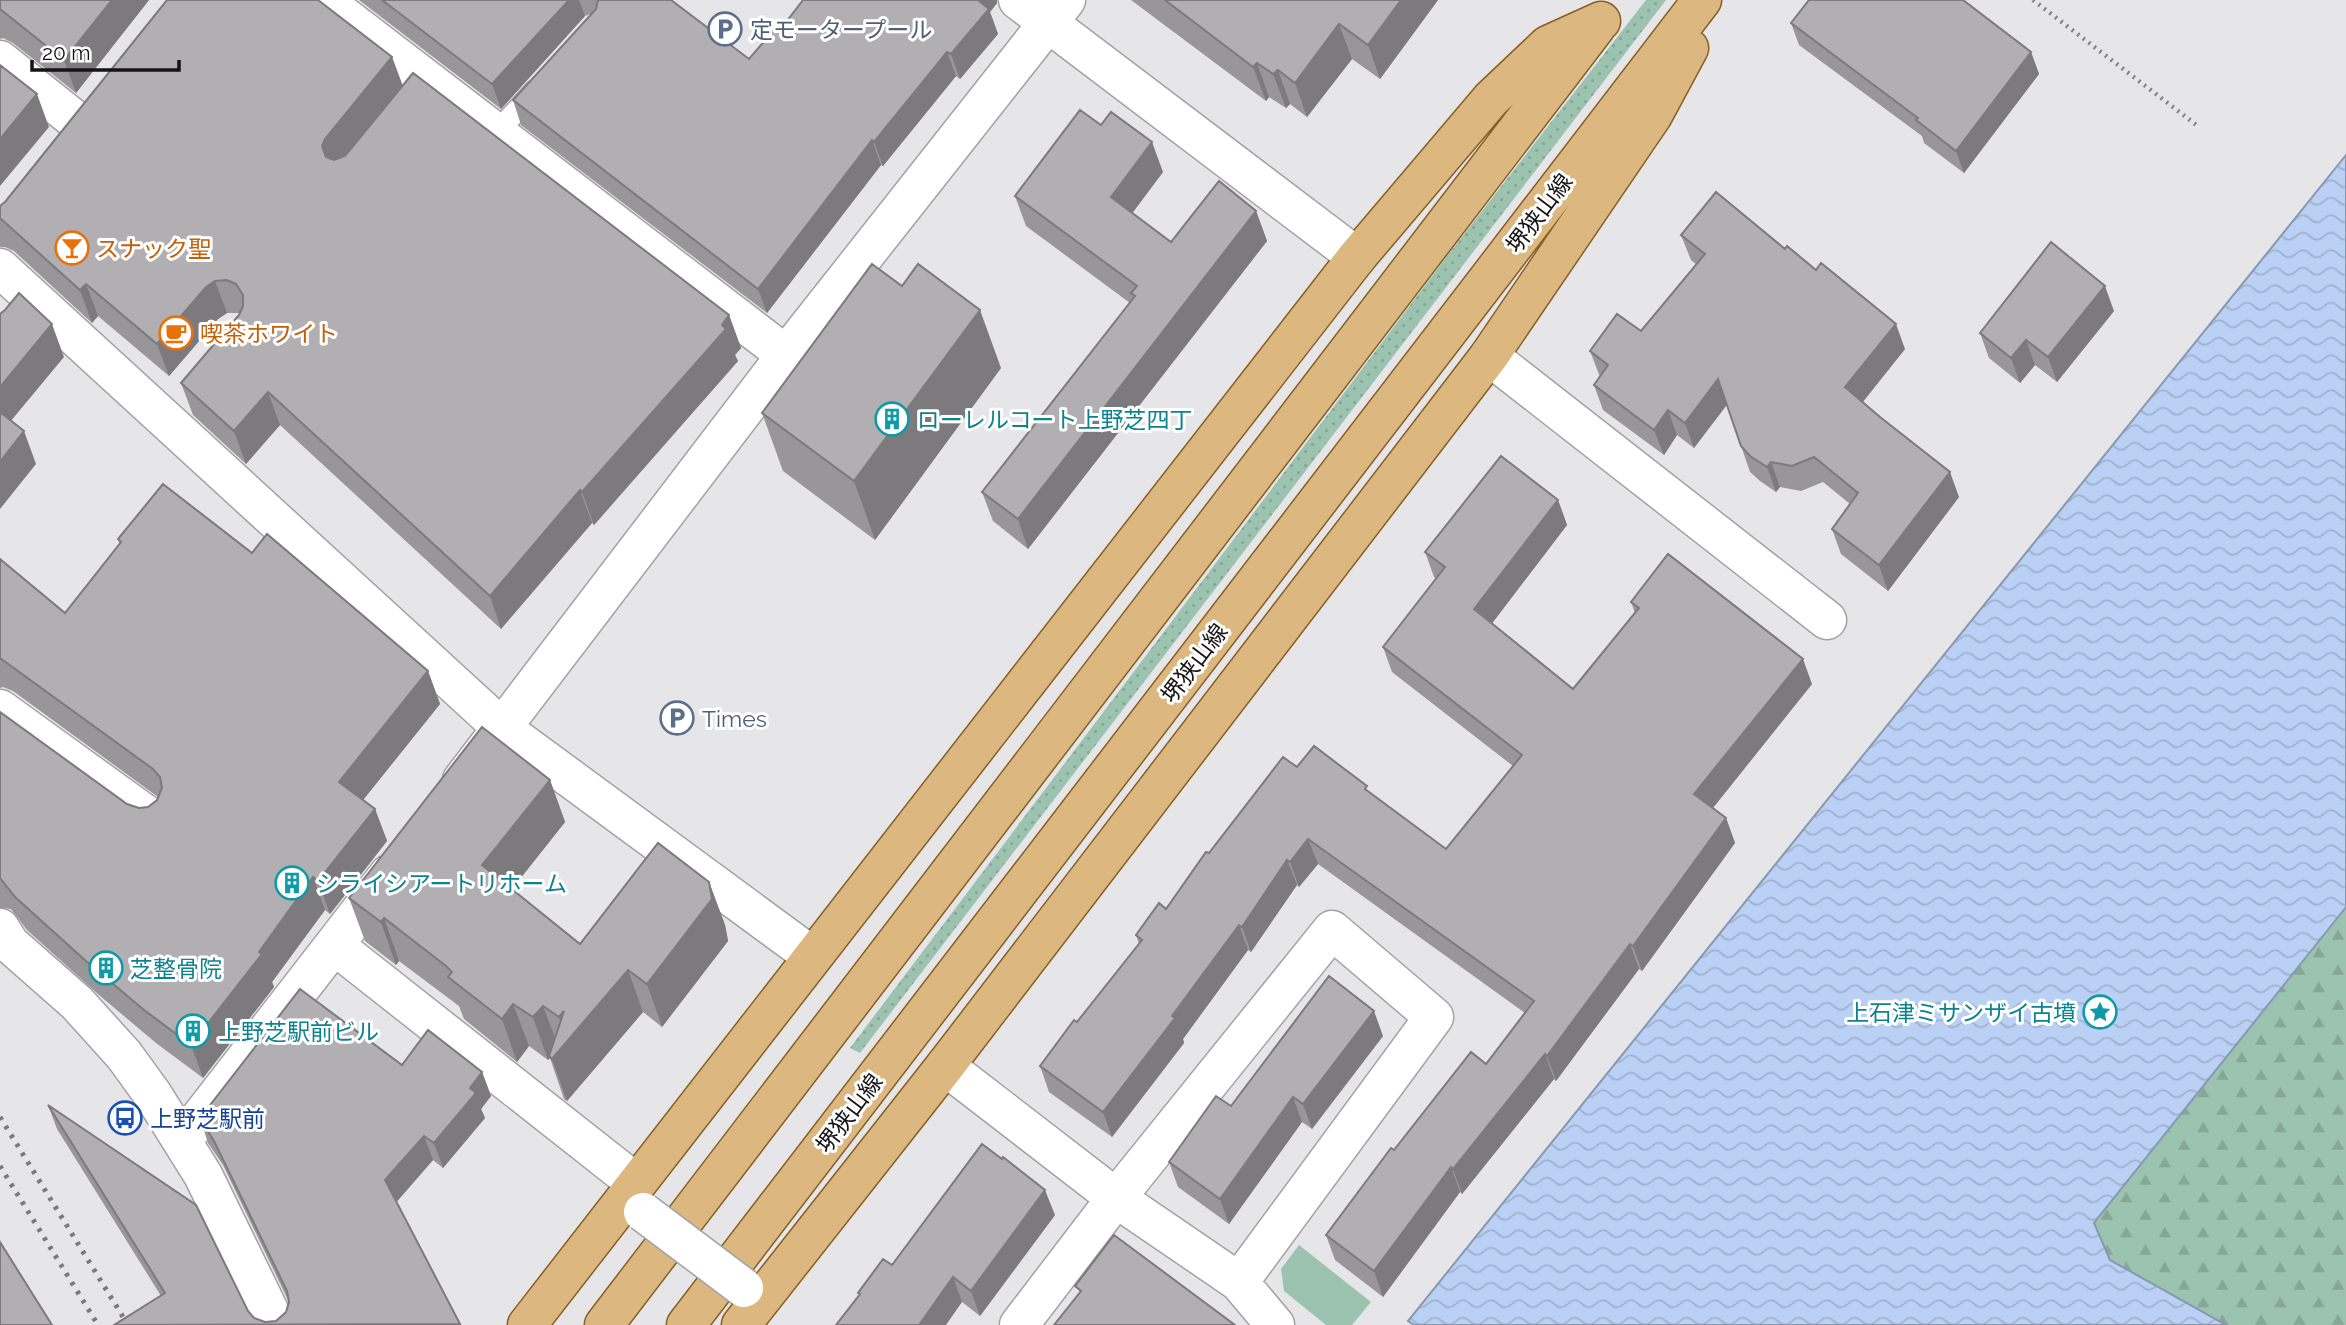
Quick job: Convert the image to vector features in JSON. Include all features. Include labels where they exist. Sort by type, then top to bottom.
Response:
[{"type":"main road","name":"堺狭山線","points":[[686,1325],[1702,0]]},
{"type":"main road","points":[[748,1305],[945,1066],[1489,356],[1653,115],[1715,0]]},
{"type":"main road","points":[[527,1325],[635,1197],[812,956],[1357,257],[1491,99],[1548,46],[1609,10]]},
{"type":"main road","points":[[604,1325],[1609,10]]},
{"type":"street","points":[[323,0],[420,91],[496,133],[786,355]]},
{"type":"street","points":[[1017,0],[1057,12],[1357,257]]},
{"type":"street","points":[[443,804],[786,355],[1057,12]]},
{"type":"street","points":[[0,60],[79,123]]},
{"type":"street","points":[[0,268],[18,307],[172,406],[502,728],[812,956]]},
{"type":"street","points":[[1489,356],[1827,620]]},
{"type":"street","points":[[0,709],[152,820]]},
{"type":"street","points":[[182,1141],[409,848]]},
{"type":"street","points":[[0,928],[10,944],[78,1003],[124,1055],[203,1175],[276,1325]]},
{"type":"street","points":[[1019,1325],[1116,1198],[1332,930],[1434,1017],[1239,1282]]},
{"type":"street","points":[[334,945],[635,1197],[748,1305]]},
{"type":"street","points":[[945,1066],[1116,1198],[1239,1282],[1275,1325]]},
{"type":"lane","points":[[496,133],[550,74]]},
{"type":"path","points":[[2033,0],[2199,127]]},
{"type":"green space","points":[[1646,0],[1666,0],[860,1053],[850,1048],[1451,251]]},
{"type":"green space","points":[[2346,907],[2346,1325],[2226,1325],[2110,1260],[2094,1223]]},
{"type":"green space","points":[[1299,1245],[1371,1302],[1352,1325],[1326,1325],[1284,1291],[1281,1269]]},
{"type":"water","points":[[2346,155],[2346,907],[2094,1223],[2110,1260],[2226,1325],[1414,1325],[1408,1321]]},
{"type":"building","points":[[0,0],[112,0],[64,60],[0,9]]},
{"type":"building","points":[[167,0],[318,0],[392,57],[325,139],[322,146],[326,157],[334,160],[345,156],[413,73],[729,315],[722,325],[726,329],[582,492],[580,490],[490,596],[268,392],[234,431],[181,383],[239,315],[243,306],[243,295],[236,284],[227,280],[215,281],[206,287],[157,344],[86,284],[80,290],[0,218],[0,206]]},
{"type":"building","points":[[382,0],[569,0],[492,84]]},
{"type":"building","points":[[598,0],[671,0],[749,59],[780,23],[783,26],[803,0],[978,0],[989,9],[951,54],[947,52],[874,142],[872,140],[758,289],[513,100],[596,9]]},
{"type":"building","points":[[1165,0],[1401,0],[1368,45],[1339,24],[1295,83],[1278,70],[1273,74],[1257,63],[1253,67]]},
{"type":"building","points":[[1809,0],[1963,0],[2031,52],[1956,151],[1916,120],[1918,118],[1791,23]]},
{"type":"building","points":[[0,65],[37,94],[0,139]]},
{"type":"building","points":[[1080,110],[1101,125],[1111,112],[1152,142],[1111,197],[1171,242],[1219,181],[1256,211],[1018,519],[982,492],[1135,296],[1131,293],[1137,286],[1015,196]]},
{"type":"building","points":[[1716,192],[1785,249],[1787,246],[1816,270],[1821,263],[1896,324],[1845,387],[1950,472],[1879,565],[1832,529],[1858,493],[1814,457],[1792,466],[1771,462],[1767,467],[1750,456],[1741,446],[1718,379],[1685,423],[1668,410],[1654,430],[1594,385],[1608,365],[1590,351],[1617,314],[1641,331],[1705,254],[1681,235]]},
{"type":"building","points":[[2051,242],[2105,286],[2048,357],[2026,340],[2011,358],[1980,333]]},
{"type":"building","points":[[872,264],[902,286],[918,264],[980,310],[854,481],[762,413]]},
{"type":"building","points":[[19,293],[52,324],[0,387],[0,314]]},
{"type":"building","points":[[0,412],[24,431],[0,462]]},
{"type":"building","points":[[1501,456],[1558,500],[1474,609],[1573,689],[1639,608],[1631,602],[1668,554],[1803,659],[1694,794],[1726,818],[1633,946],[1630,944],[1547,1056],[1545,1054],[1453,1169],[1451,1167],[1374,1271],[1326,1235],[1391,1148],[1394,1150],[1471,1052],[1486,1064],[1534,1001],[1308,839],[1290,862],[1287,860],[1242,927],[1239,925],[1172,1016],[1175,1018],[1103,1112],[1040,1066],[1074,1020],[1077,1022],[1142,940],[1136,935],[1159,903],[1166,909],[1206,852],[1209,853],[1283,757],[1297,767],[1314,746],[1367,786],[1365,789],[1446,849],[1522,755],[1383,647],[1445,567],[1425,552]]},
{"type":"building","points":[[163,484],[252,553],[267,534],[428,671],[339,782],[375,809],[318,881],[313,877],[259,952],[262,954],[191,1045],[87,962],[15,897],[0,878],[0,712],[127,804],[139,808],[148,807],[157,800],[162,788],[160,777],[153,769],[0,658],[0,559],[65,613],[121,542],[118,539]]},
{"type":"building","points":[[482,727],[550,780],[482,865],[580,944],[658,843],[709,882],[712,899],[647,984],[628,970],[552,1059],[549,1056],[564,1011],[559,1017],[543,1006],[533,1017],[513,1004],[502,1019],[448,977],[452,972],[446,966],[384,918],[381,922],[349,898]]},
{"type":"building","points":[[1329,976],[1374,1011],[1303,1104],[1293,1097],[1220,1199],[1169,1162],[1216,1096],[1231,1106]]},
{"type":"building","points":[[300,989],[402,1065],[428,1030],[482,1072],[470,1088],[476,1093],[434,1143],[424,1136],[385,1180],[460,1324],[114,1325],[165,1293],[48,1105],[196,1205],[248,1311],[254,1318],[265,1322],[276,1321],[286,1312],[289,1302],[287,1291],[214,1141],[200,1118]]},
{"type":"building","points":[[982,1144],[1045,1190],[971,1291],[953,1277],[919,1325],[836,1325],[883,1259],[892,1265]]},
{"type":"building","points":[[1114,1235],[1235,1325],[1054,1325],[1081,1291],[1075,1286]]},
{"type":"building","points":[[0,1242],[52,1325],[0,1325]]},
{"type":"railway","points":[[0,1117],[128,1325]]},
{"type":"railway","points":[[0,1166],[98,1325]]},
{"type":"place","name":"定モータープール","points":[[725,29]]},
{"type":"place","name":"スナック聖","points":[[72,248]]},
{"type":"place","name":"喫茶ホワイト","points":[[176,333]]},
{"type":"place","name":"ローレルコート上野芝四丁","points":[[892,419]]},
{"type":"place","name":"Times","points":[[677,718]]},
{"type":"place","name":"シライシアートリホーム","points":[[292,883]]},
{"type":"place","name":"芝整骨院","points":[[106,968]]},
{"type":"place","name":"上石津ミサンザイ古墳","points":[[2100,1012]]},
{"type":"place","name":"上野芝駅前ビル","points":[[193,1031]]},
{"type":"place","name":"上野芝駅前","points":[[125,1118]]}]
